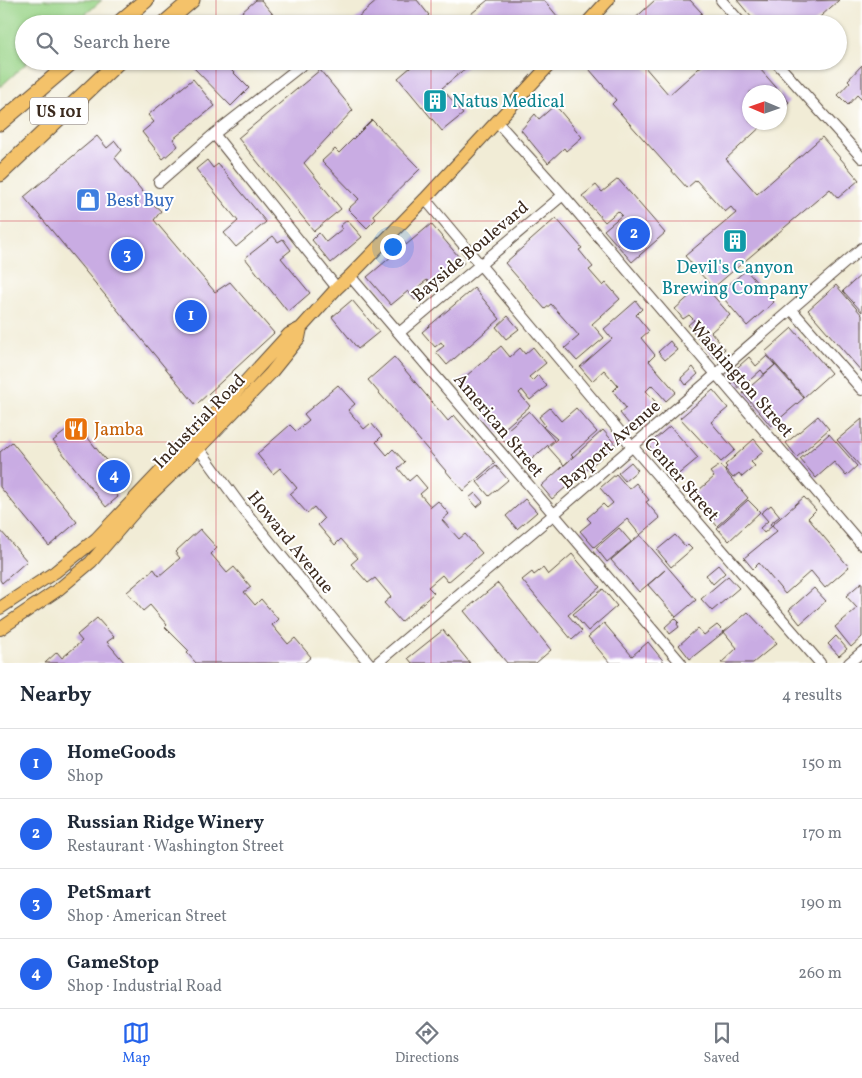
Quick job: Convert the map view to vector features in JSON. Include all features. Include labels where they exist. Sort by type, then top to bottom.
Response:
[{"type":"highway","points":[[128,15],[146,0]]},
{"type":"highway","points":[[174,15],[192,0]]},
{"type":"highway","name":"US 101","points":[[0,123],[62,70]]},
{"type":"highway","name":"US 101","points":[[0,161],[108,70]]},
{"type":"highway","points":[[0,174],[110,70]]},
{"type":"main road","points":[[594,15],[608,0]]},
{"type":"main road","name":"Industrial Road","points":[[0,608],[55,572],[96,538],[270,374],[299,338],[302,328],[337,288],[424,200],[544,70]]},
{"type":"main road","name":"Industrial Road","points":[[0,628],[59,589],[91,562],[195,444]]},
{"type":"street","points":[[721,0],[734,15]]},
{"type":"street","points":[[159,182],[214,134],[295,70]]},
{"type":"street","points":[[783,70],[862,158]]},
{"type":"street","name":"Washington Street","points":[[497,122],[563,195],[862,545]]},
{"type":"street","points":[[214,134],[337,288]]},
{"type":"street","name":"Bayside Boulevard","points":[[399,333],[563,195]]},
{"type":"street","name":"Center Street","points":[[424,200],[632,446],[820,663]]},
{"type":"street","name":"Bayport Avenue","points":[[377,663],[553,515],[862,248]]},
{"type":"street","name":"American Street","points":[[350,276],[681,663]]},
{"type":"street","points":[[792,310],[862,390]]},
{"type":"street","name":"Howard Avenue","points":[[195,444],[244,510],[368,663]]},
{"type":"street","points":[[849,663],[862,652]]},
{"type":"green space","points":[[0,0],[102,0],[84,15],[15,15],[15,70],[19,70],[0,87]]},
{"type":"building","points":[[256,0],[261,0],[274,15],[238,15]]},
{"type":"building","points":[[378,0],[417,0],[429,15],[360,15]]},
{"type":"building","points":[[488,0],[544,0],[556,15],[470,15]]},
{"type":"building","points":[[655,0],[690,0],[702,13],[700,15],[639,15]]},
{"type":"building","points":[[737,0],[839,0],[822,15],[750,15]]},
{"type":"building","points":[[862,65],[862,100],[857,95],[848,105],[838,95],[850,82],[848,80]]},
{"type":"building","points":[[196,70],[231,70],[249,88],[231,106]]},
{"type":"building","points":[[320,70],[353,110],[304,163],[341,209],[314,231],[238,138]]},
{"type":"building","name":"Natus Medical","points":[[407,70],[463,70],[442,88],[463,114],[442,131],[398,78]]},
{"type":"building","points":[[590,70],[647,70],[669,95],[697,70],[761,70],[774,85],[742,85],[742,130],[757,130],[726,159],[757,194],[822,137],[859,180],[838,198],[830,189],[713,288],[685,256],[736,213],[731,207],[725,212],[696,180],[687,188],[612,104],[616,100]]},
{"type":"building","points":[[193,79],[215,106],[173,139],[178,146],[163,159],[142,132],[154,122],[148,115]]},
{"type":"building","points":[[555,105],[582,137],[566,151],[564,148],[548,163],[521,130],[535,114],[539,119]]},
{"type":"building","points":[[372,120],[420,169],[373,215],[376,219],[367,228],[348,209],[359,199],[322,161],[335,149],[339,153]]},
{"type":"building","points":[[97,136],[107,148],[115,141],[122,150],[115,158],[152,203],[161,211],[154,220],[215,292],[230,282],[274,333],[196,405],[24,197]]},
{"type":"building","points":[[207,160],[213,168],[218,164],[266,222],[236,247],[224,233],[238,221],[196,169]]},
{"type":"building","points":[[618,179],[665,233],[632,262],[604,230],[622,215],[618,211],[605,222],[582,196],[596,185],[602,192]]},
{"type":"building","points":[[556,218],[582,248],[579,250],[593,267],[589,270],[603,286],[606,283],[620,299],[592,324],[604,338],[577,361],[565,348],[579,336],[551,304],[545,309],[505,263]]},
{"type":"building","points":[[347,220],[362,237],[331,263],[312,240],[319,233],[326,242],[342,229],[340,226]]},
{"type":"building","points":[[431,224],[464,263],[433,288],[427,280],[418,287],[424,293],[415,300],[408,291],[391,305],[367,277],[392,256],[391,254],[404,242],[406,245]]},
{"type":"building","points":[[273,236],[278,242],[283,239],[291,250],[281,258],[310,293],[288,312],[245,258]]},
{"type":"building","points":[[746,270],[774,302],[747,326],[719,293]]},
{"type":"building","points":[[862,274],[862,312],[843,291]]},
{"type":"building","points":[[703,284],[730,315],[711,332],[725,349],[715,358],[688,325],[694,320],[689,315],[683,319],[675,309]]},
{"type":"building","points":[[836,285],[862,315],[862,372],[808,310]]},
{"type":"building","points":[[474,288],[500,319],[447,365],[436,352],[444,346],[441,342],[435,347],[422,332]]},
{"type":"building","points":[[352,300],[379,332],[358,349],[332,317]]},
{"type":"building","points":[[636,301],[642,309],[636,315],[649,331],[641,338],[655,355],[649,361],[676,392],[666,401],[652,385],[646,391],[660,407],[633,429],[620,413],[626,408],[613,391],[618,386],[604,370],[592,381],[580,367],[612,339],[604,329]]},
{"type":"building","points":[[508,316],[519,329],[506,339],[496,327]]},
{"type":"building","points":[[792,328],[831,373],[804,397],[765,352]]},
{"type":"building","points":[[670,341],[677,350],[665,360],[658,352]]},
{"type":"building","points":[[501,346],[510,357],[520,348],[525,354],[533,347],[546,363],[529,377],[532,381],[538,375],[547,386],[530,400],[522,390],[519,393],[530,406],[498,434],[484,418],[486,415],[458,383]]},
{"type":"building","points":[[767,356],[775,365],[764,374],[761,370],[740,389],[729,375],[749,357],[756,366]]},
{"type":"building","points":[[394,357],[448,421],[454,415],[495,463],[463,491],[368,380]]},
{"type":"building","points":[[775,365],[804,398],[771,426],[743,393]]},
{"type":"building","points":[[693,367],[698,374],[686,385],[681,378]]},
{"type":"building","points":[[338,385],[355,404],[348,410],[364,429],[371,423],[382,436],[376,442],[387,455],[393,449],[405,462],[398,468],[409,481],[416,475],[427,488],[420,494],[431,507],[438,501],[449,514],[442,520],[459,539],[465,534],[482,553],[448,582],[442,575],[428,587],[434,593],[401,622],[384,603],[391,597],[375,578],[368,583],[351,564],[358,558],[341,539],[335,545],[318,525],[324,519],[314,507],[307,513],[290,494],[297,488],[280,468],[273,474],[257,454],[290,425],[296,431],[309,420],[304,414]]},
{"type":"building","points":[[713,390],[728,408],[711,422],[735,450],[721,462],[680,418]]},
{"type":"building","points":[[550,408],[561,421],[576,408],[597,432],[571,455],[573,457],[564,465],[548,447],[557,439],[543,427],[545,425],[539,417]]},
{"type":"building","points":[[529,411],[554,440],[525,465],[500,436]]},
{"type":"building","points":[[818,416],[829,429],[797,457],[786,443]]},
{"type":"building","points":[[862,419],[862,468],[837,440]]},
{"type":"building","points":[[76,423],[124,483],[114,491],[118,497],[106,507],[53,441]]},
{"type":"building","points":[[670,426],[698,458],[675,477],[648,445]]},
{"type":"building","points":[[603,430],[616,445],[552,499],[541,486]]},
{"type":"building","points":[[829,434],[857,466],[846,476],[834,462],[816,478],[800,459]]},
{"type":"building","points":[[754,439],[764,451],[751,462],[755,466],[742,477],[739,473],[733,478],[725,469],[727,467],[725,465]]},
{"type":"building","points":[[12,442],[77,522],[49,546],[0,487],[0,452]]},
{"type":"building","points":[[631,462],[638,470],[625,481],[618,473]]},
{"type":"building","points":[[720,465],[748,498],[717,526],[713,521],[715,519],[702,504],[700,507],[691,497],[714,477],[710,472]]},
{"type":"building","points":[[496,466],[508,480],[489,496],[477,482]]},
{"type":"building","points":[[616,474],[629,489],[636,483],[649,500],[646,502],[660,518],[640,535],[627,519],[594,547],[580,531],[591,522],[587,518],[603,504],[607,508],[613,503],[600,488]]},
{"type":"building","points":[[475,493],[483,502],[477,507],[469,498]]},
{"type":"building","points":[[804,497],[816,510],[808,518],[849,567],[825,588],[811,571],[785,594],[759,563],[753,569],[744,558],[777,531],[772,525]]},
{"type":"building","points":[[525,499],[537,512],[517,529],[506,516]]},
{"type":"building","points":[[748,500],[760,512],[729,541],[717,528]]},
{"type":"building","points":[[771,505],[780,516],[770,524],[772,526],[764,533],[760,528],[768,521],[761,513]]},
{"type":"building","points":[[619,528],[631,542],[607,562],[596,548]]},
{"type":"building","points":[[200,529],[217,548],[211,554],[227,573],[234,567],[251,587],[244,592],[255,605],[261,599],[278,619],[272,625],[288,644],[295,638],[311,657],[304,663],[196,663],[187,653],[189,651],[165,627],[167,625],[150,605],[143,611],[127,592],[154,569],[159,576],[180,558],[175,552]]},
{"type":"building","points":[[0,530],[27,561],[2,583],[0,580]]},
{"type":"building","points":[[640,535],[696,600],[676,617],[648,585],[665,570],[639,592],[611,560]]},
{"type":"building","points":[[675,535],[686,547],[688,545],[692,549],[671,567],[657,550]]},
{"type":"building","points":[[572,554],[600,587],[568,615],[582,631],[572,640],[522,580],[532,572],[534,575],[543,568],[548,575]]},
{"type":"building","points":[[718,565],[725,573],[713,584],[706,575]]},
{"type":"building","points":[[728,576],[739,588],[712,611],[701,599]]},
{"type":"building","points":[[862,582],[862,637],[851,647],[835,627],[857,608],[846,596]]},
{"type":"building","points":[[498,583],[551,650],[536,663],[507,663],[464,611]]},
{"type":"building","points":[[814,588],[826,601],[800,624],[789,610]]},
{"type":"building","points":[[603,589],[617,606],[588,631],[573,614]]},
{"type":"building","points":[[748,612],[777,643],[753,663],[721,663],[737,648],[724,632]]},
{"type":"building","points":[[97,618],[114,637],[107,642],[125,663],[45,663],[57,652],[62,658],[82,641],[77,635]]},
{"type":"building","points":[[675,618],[679,622],[677,624],[679,627],[670,634],[665,627]]},
{"type":"building","points":[[604,623],[632,656],[648,642],[665,663],[610,663],[588,637]]},
{"type":"building","points":[[717,625],[724,632],[690,659],[679,645],[698,628],[704,635]]},
{"type":"building","points":[[443,630],[470,663],[412,663],[408,658]]},
{"type":"building","points":[[836,636],[847,649],[839,656],[828,644]]},
{"type":"place","name":"Natus Medical","points":[[435,101]]},
{"type":"place","name":"Best Buy","points":[[88,200]]},
{"type":"place","name":"Russian Ridge Winery","points":[[634,234]]},
{"type":"place","name":"Devil's Canyon Brewing Company","points":[[735,241]]},
{"type":"place","name":"PetSmart","points":[[127,255]]},
{"type":"place","name":"HomeGoods","points":[[191,316]]},
{"type":"place","name":"Jamba","points":[[76,429]]},
{"type":"place","name":"GameStop","points":[[114,476]]}]
